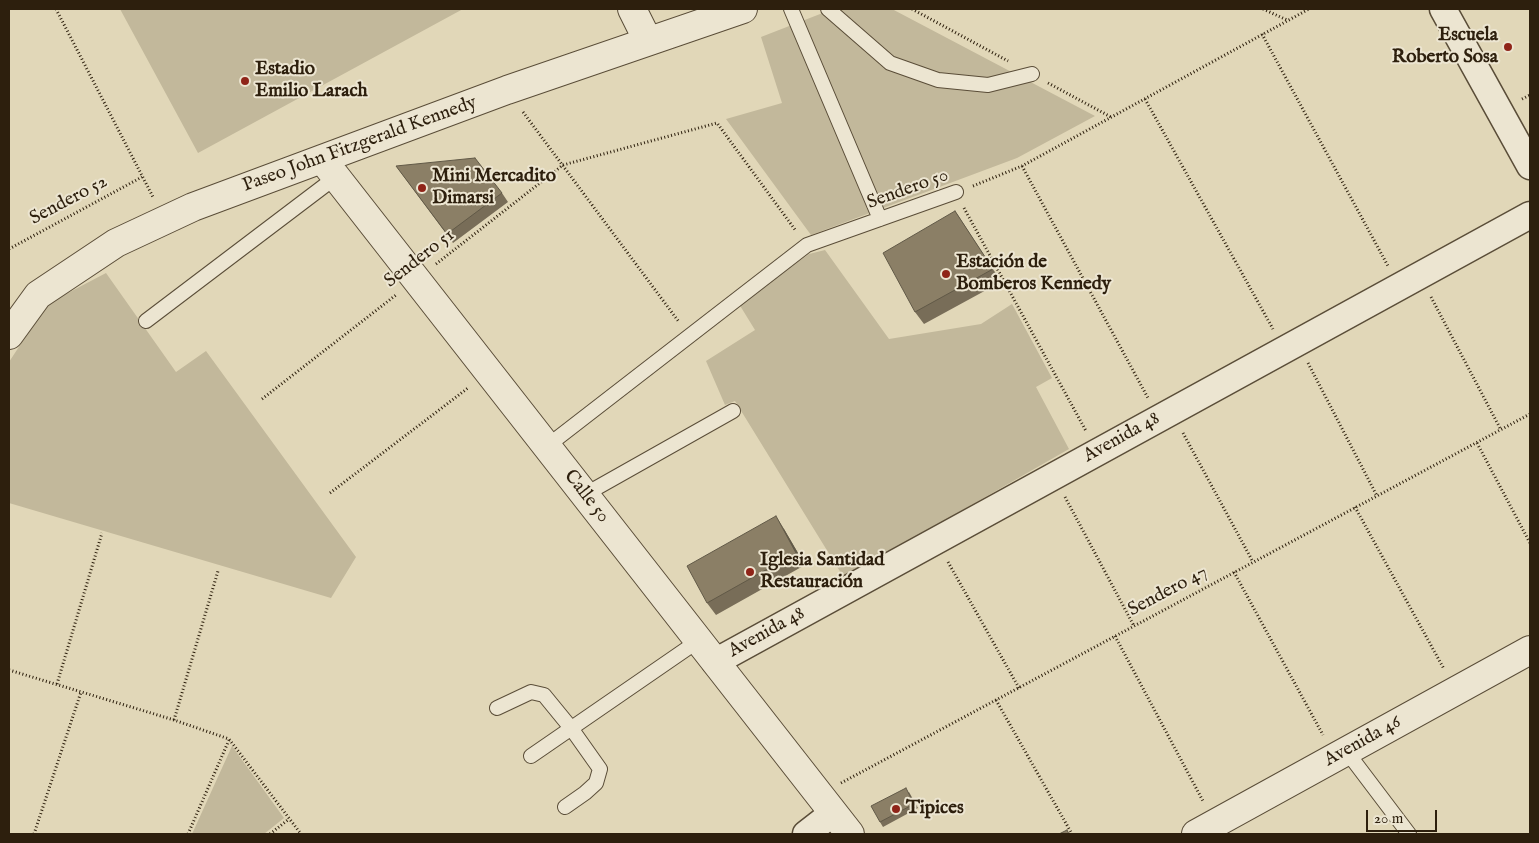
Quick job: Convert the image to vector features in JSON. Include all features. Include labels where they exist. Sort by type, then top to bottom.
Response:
[{"type":"street","points":[[632,9],[648,41]]},
{"type":"street","name":"Paseo John Fitzgerald Kennedy","points":[[9,335],[38,295],[116,243],[193,207],[329,168],[507,90],[744,9]]},
{"type":"street","points":[[1443,9],[1530,166]]},
{"type":"street","name":"Calle 50","points":[[329,168],[850,834]]},
{"type":"street","name":"Avenida 48","points":[[715,662],[1530,215]]},
{"type":"street","name":"Avenida 46","points":[[1206,829],[1530,650]]},
{"type":"street","points":[[806,834],[826,804]]},
{"type":"lane","points":[[791,9],[880,219]]},
{"type":"lane","points":[[828,9],[890,63],[938,80],[988,85],[1032,74]]},
{"type":"lane","points":[[146,321],[329,168]]},
{"type":"lane","name":"Sendero 50","points":[[546,447],[807,246],[956,192]]},
{"type":"lane","points":[[584,495],[733,411]]},
{"type":"lane","points":[[531,756],[698,641]]},
{"type":"lane","points":[[497,708],[531,692],[544,695],[571,728],[600,769],[596,783],[565,806]]},
{"type":"lane","points":[[1341,755],[1409,834]]},
{"type":"path","points":[[56,9],[165,220]]},
{"type":"path","points":[[1263,9],[1287,20]]},
{"type":"path","name":"Sendero 50","points":[[956,192],[1022,166],[1308,9]]},
{"type":"path","points":[[1262,34],[1501,430]]},
{"type":"path","points":[[507,90],[689,337]]},
{"type":"path","points":[[1145,99],[1377,496]]},
{"type":"path","name":"Sendero 51","points":[[262,399],[563,165],[717,123],[807,246]]},
{"type":"path","points":[[1022,166],[1165,415],[1253,562]]},
{"type":"path","name":"Sendero 52","points":[[9,247],[142,177]]},
{"type":"path","points":[[956,192],[1098,452]]},
{"type":"path","points":[[330,493],[489,373]]},
{"type":"path","name":"Sendero 47","points":[[826,804],[996,700],[1530,414]]},
{"type":"path","points":[[1477,443],[1530,543]]},
{"type":"path","points":[[1054,476],[1134,626]]},
{"type":"path","points":[[1355,507],[1456,691]]},
{"type":"path","points":[[57,684],[102,533]]},
{"type":"path","points":[[936,540],[1018,688]]},
{"type":"path","points":[[174,720],[218,571]]},
{"type":"path","points":[[1234,572],[1341,755]]},
{"type":"path","points":[[1115,636],[1206,829]]},
{"type":"path","points":[[9,670],[174,720],[229,739],[301,834]]},
{"type":"path","points":[[34,834],[81,692]]},
{"type":"path","points":[[996,700],[1072,834]]},
{"type":"path","points":[[188,834],[229,739]]},
{"type":"path","points":[[270,834],[289,819]]},
{"type":"shaded area","name":"Estadio Emilio Larach","points":[[120,9],[463,9],[198,153]]},
{"type":"shaded area","points":[[833,9],[892,9],[1095,116],[1017,158],[811,235],[726,119],[782,103],[761,37]]},
{"type":"shaded area","points":[[825,250],[889,339],[981,324],[1012,304],[1052,378],[1036,387],[1069,449],[844,578],[735,401],[725,405],[706,361],[755,330],[739,304],[809,254]]},
{"type":"shaded area","points":[[106,273],[176,372],[206,351],[356,557],[331,598],[9,503],[9,362],[47,304]]},
{"type":"shaded area","points":[[232,746],[284,818],[264,834],[192,834]]},
{"type":"building","points":[[475,158],[502,193],[447,234],[396,166]]},
{"type":"building","name":"Estación de Bomberos Kennedy","points":[[955,211],[993,269],[915,312],[883,253]]},
{"type":"building","name":"Iglesia Santidad Restauración","points":[[776,516],[796,553],[707,603],[687,566]]},
{"type":"building","name":"Tipices","points":[[906,788],[914,804],[880,822],[871,806]]},
{"type":"building","points":[[1067,830],[1069,834],[1059,834]]},
{"type":"place","name":"Escuela Roberto Sosa","points":[[1508,47]]},
{"type":"place","name":"Estadio Emilio Larach","points":[[245,81]]},
{"type":"place","name":"Mini Mercadito Dimarsi","points":[[422,188]]},
{"type":"place","name":"Estación de Bomberos Kennedy","points":[[946,274]]},
{"type":"place","name":"Iglesia Santidad Restauración","points":[[750,572]]},
{"type":"place","name":"Tipices","points":[[896,809]]}]
